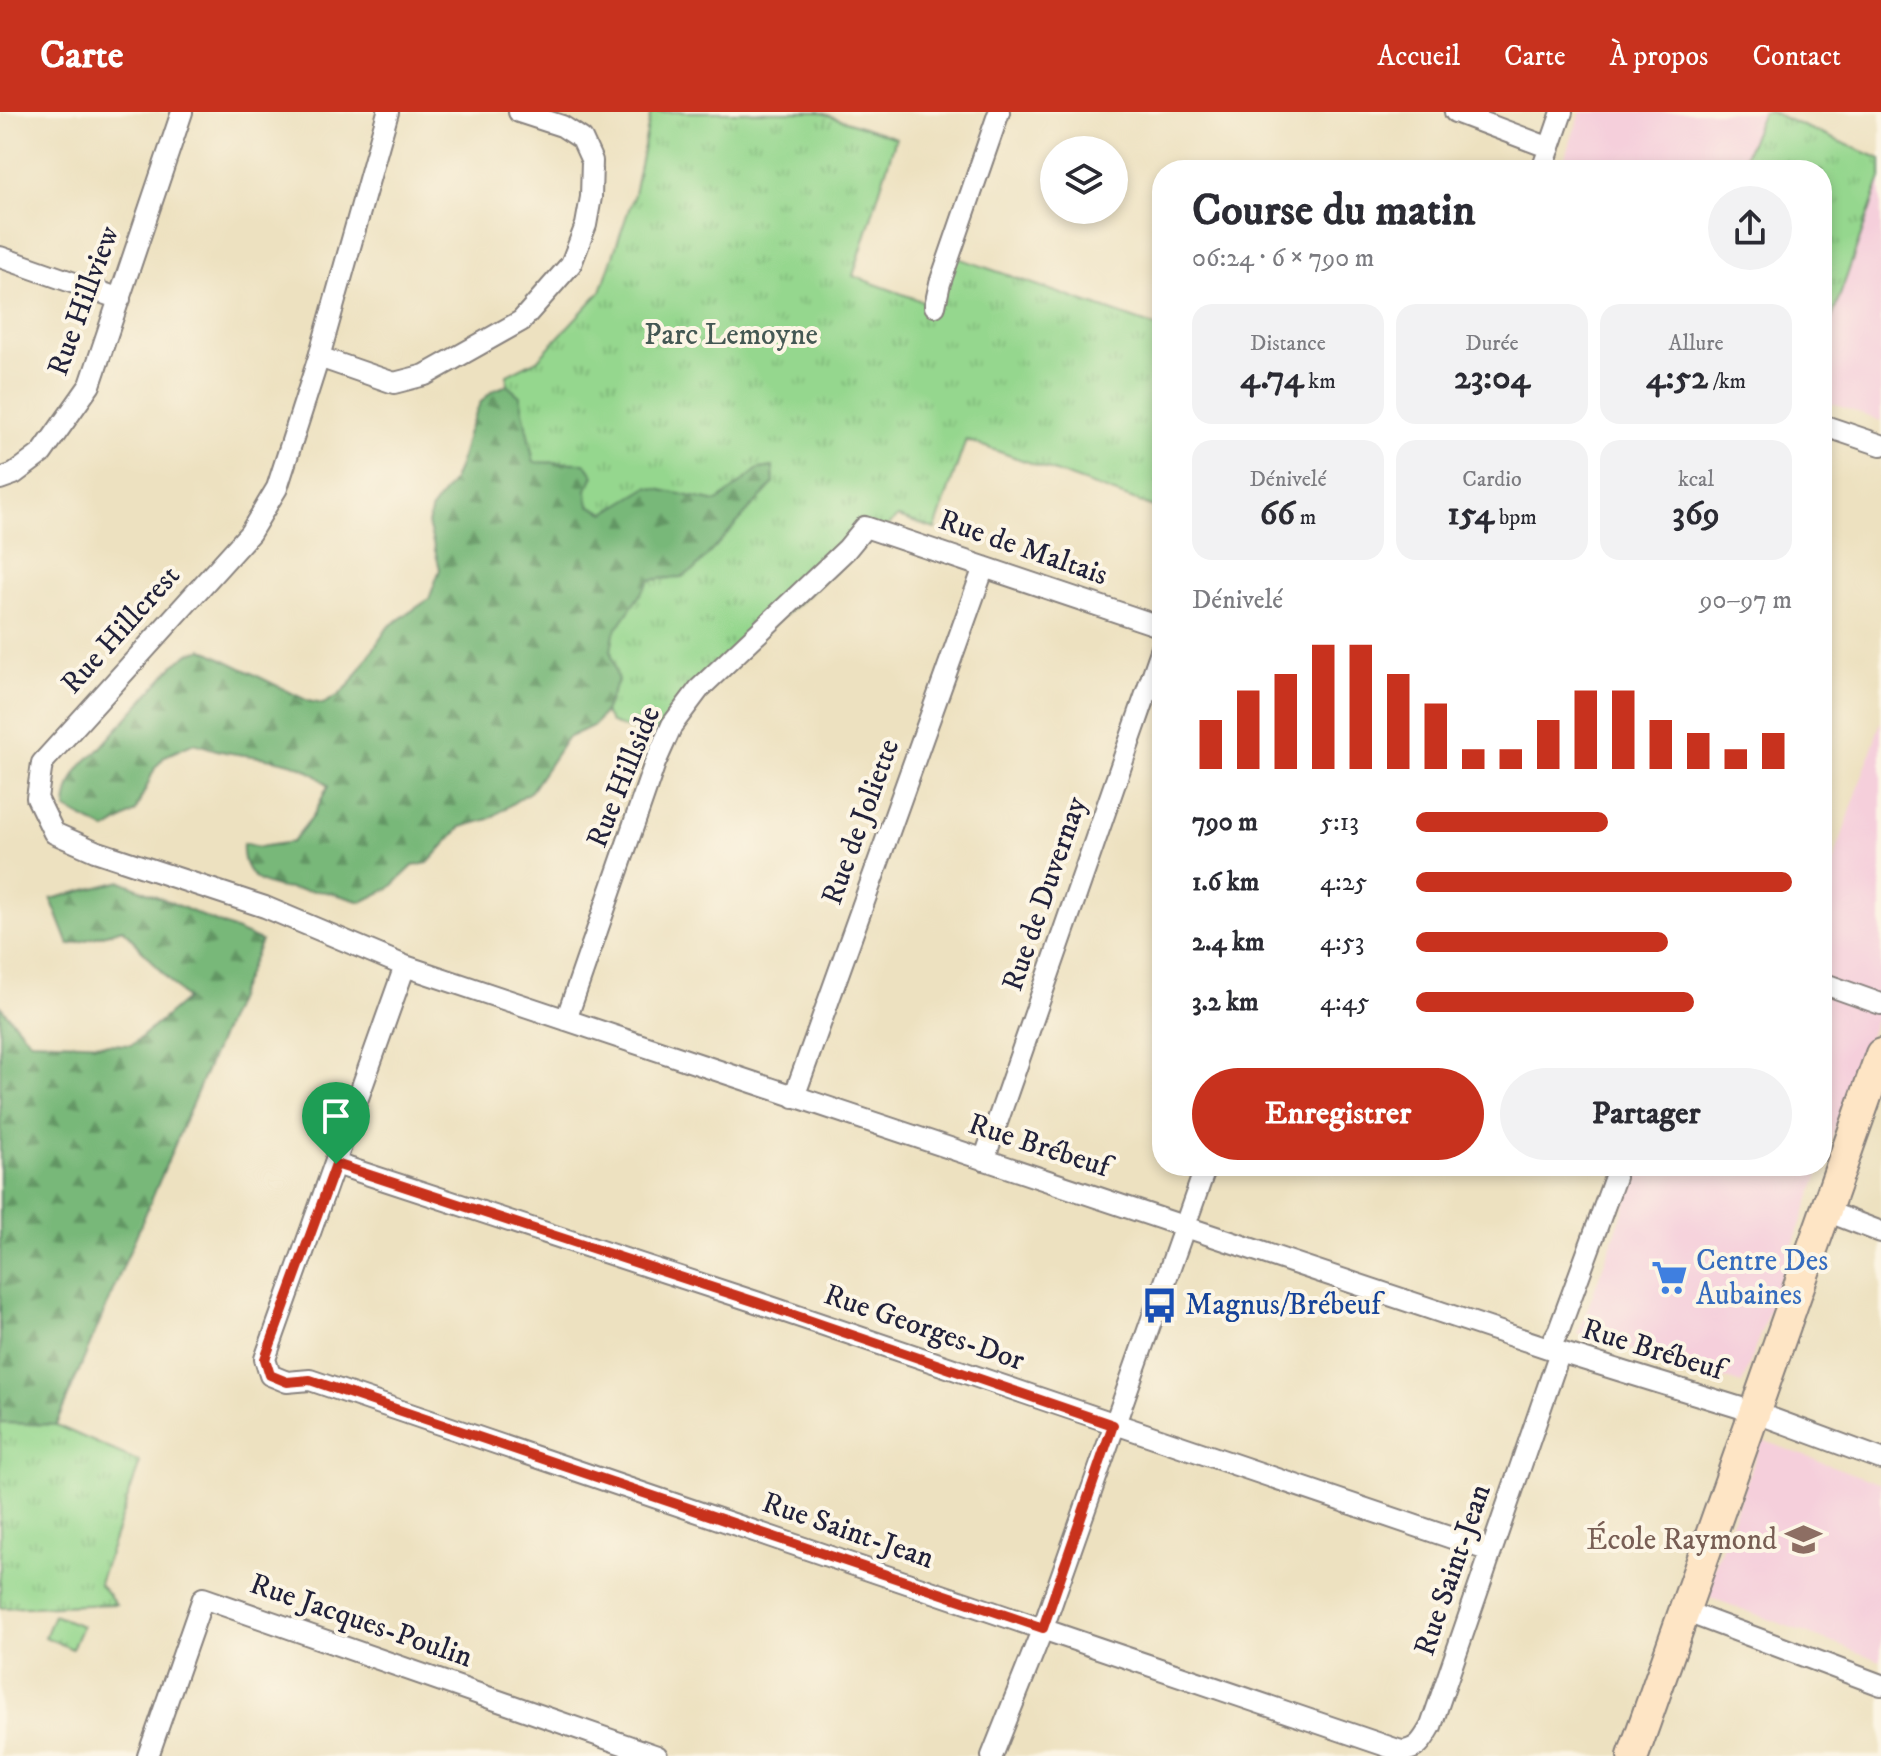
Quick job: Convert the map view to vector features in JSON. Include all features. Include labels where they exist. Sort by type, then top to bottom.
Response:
[{"type":"street","name":"Rue Hillview","points":[[0,479],[14,474],[42,453],[90,385],[182,112]]},
{"type":"street","name":"Rue Hillcrest","points":[[388,112],[319,357],[277,488],[250,533],[42,763],[37,798],[54,833],[73,843],[265,907],[405,966]]},
{"type":"street","points":[[319,357],[394,383],[425,375],[521,321],[571,264],[586,225],[592,161],[582,139],[562,126],[519,112]]},
{"type":"street","points":[[935,306],[940,283],[999,112]]},
{"type":"street","points":[[1455,112],[1550,148]]},
{"type":"street","points":[[1546,160],[1562,112]]},
{"type":"street","points":[[0,257],[120,299]]},
{"type":"street","points":[[1832,428],[1881,445]]},
{"type":"street","name":"Rue de Maltais","points":[[865,527],[1152,624]]},
{"type":"street","name":"Rue Hillside","points":[[566,1020],[655,763],[672,725],[699,689],[847,549],[865,527]]},
{"type":"street","name":"Rue de Joliette","points":[[794,1097],[984,567]]},
{"type":"street","name":"Rue de Duvernay","points":[[984,1160],[1152,677]]},
{"type":"street","name":"Rue Brébeuf","points":[[405,966],[1555,1350],[1754,1412],[1881,1459]]},
{"type":"street","name":"Rue Saint-Jean","points":[[405,966],[265,1359],[270,1375],[287,1382],[310,1380],[1401,1751],[1412,1750],[1423,1741],[1431,1726],[1559,1330],[1615,1176]]},
{"type":"street","points":[[1832,987],[1881,1004]]},
{"type":"street","points":[[1633,1756],[1881,1054]]},
{"type":"street","name":"Rue Georges-Dor","points":[[336,1164],[771,1307],[1490,1551]]},
{"type":"street","points":[[992,1756],[1043,1628],[1202,1176]]},
{"type":"street","points":[[1826,1211],[1881,1232]]},
{"type":"street","name":"Rue Jacques-Poulin","points":[[148,1756],[203,1598],[657,1756]]},
{"type":"street","points":[[1684,1611],[1881,1685]]},
{"type":"shaded area","points":[[1581,112],[1770,112],[1881,159],[1881,421],[1832,404],[1832,160],[1564,160]]},
{"type":"shaded area","points":[[1881,721],[1881,1004],[1832,1138],[1832,866]]},
{"type":"shaded area","points":[[1636,1176],[1818,1176],[1742,1384],[1578,1334]]},
{"type":"shaded area","name":"École Raymond","points":[[1762,1440],[1881,1484],[1881,1661],[1704,1595]]},
{"type":"green space","name":"Parc Lemoyne","points":[[651,112],[819,112],[896,138],[853,276],[935,306],[950,255],[1152,326],[1152,506],[966,440],[935,529],[898,517],[699,689],[664,741],[611,723],[604,712],[618,681],[611,651],[614,633],[650,580],[682,577],[695,569],[774,483],[773,467],[758,469],[717,502],[648,487],[605,513],[589,505],[586,490],[594,476],[585,463],[534,462],[520,396],[507,385],[507,375],[537,360],[601,291],[634,194]]},
{"type":"green space","points":[[1763,112],[1770,112],[1881,159],[1881,178],[1832,318],[1832,160],[1743,160]]},
{"type":"green space","points":[[507,385],[520,396],[534,462],[585,463],[594,476],[586,490],[648,487],[717,502],[758,469],[773,467],[774,483],[695,569],[682,577],[650,580],[611,651],[618,681],[604,712],[595,725],[567,738],[531,791],[489,819],[461,827],[428,863],[413,866],[390,888],[362,902],[326,892],[270,885],[249,872],[244,860],[243,843],[259,847],[292,842],[313,816],[328,786],[317,776],[293,764],[194,743],[165,756],[155,768],[135,812],[106,830],[66,809],[68,792],[79,769],[174,665],[188,654],[203,649],[308,701],[323,704],[339,695],[351,683],[388,627],[429,599],[440,569],[428,524],[432,508],[452,482],[480,403],[492,391]]},
{"type":"green space","points":[[121,881],[261,941],[56,1425],[0,1423],[0,1006],[30,1041],[132,1045],[186,999],[123,929],[69,945],[51,899]]},
{"type":"green space","points":[[0,1423],[56,1425],[140,1462],[99,1583],[116,1604],[0,1608]]},
{"type":"green space","points":[[54,1615],[82,1626],[72,1649],[45,1637]]},
{"type":"place","name":"Centre Des Aubaines","points":[[1670,1278]]},
{"type":"place","name":"Magnus/Brébeuf","points":[[1159,1305]]},
{"type":"place","name":"École Raymond","points":[[1803,1540]]},
{"type":"route","points":[[336,1164],[756,1302],[1113,1425],[1043,1628],[310,1380],[287,1382],[270,1375],[265,1359],[336,1164]]}]
